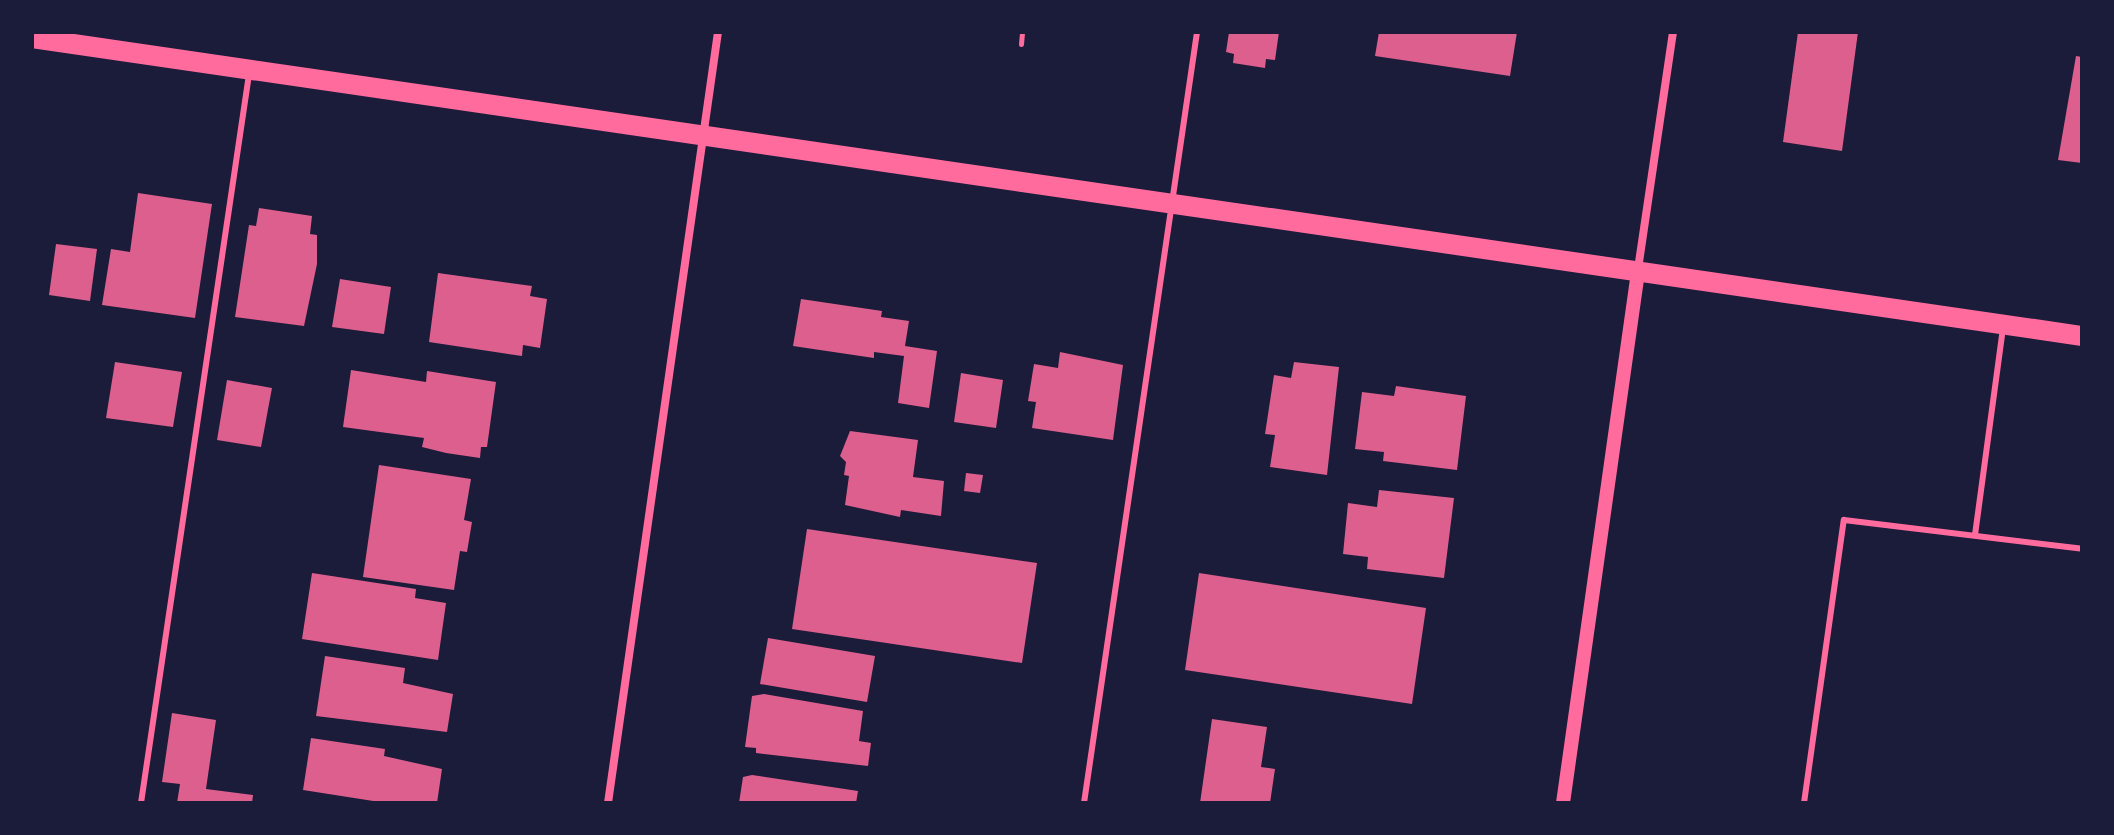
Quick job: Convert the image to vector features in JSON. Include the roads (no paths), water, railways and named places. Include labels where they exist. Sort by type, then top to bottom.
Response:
[{"type":"main road","points":[[32,38],[2082,336]]},
{"type":"street","points":[[608,803],[718,32]]},
{"type":"street","points":[[1563,803],[1673,32]]},
{"type":"lane","points":[[1084,803],[1169,205],[1197,32]]},
{"type":"lane","points":[[141,803],[250,69]]},
{"type":"lane","points":[[1975,535],[2004,325]]},
{"type":"lane","points":[[1804,803],[1844,520],[2082,549]]}]
